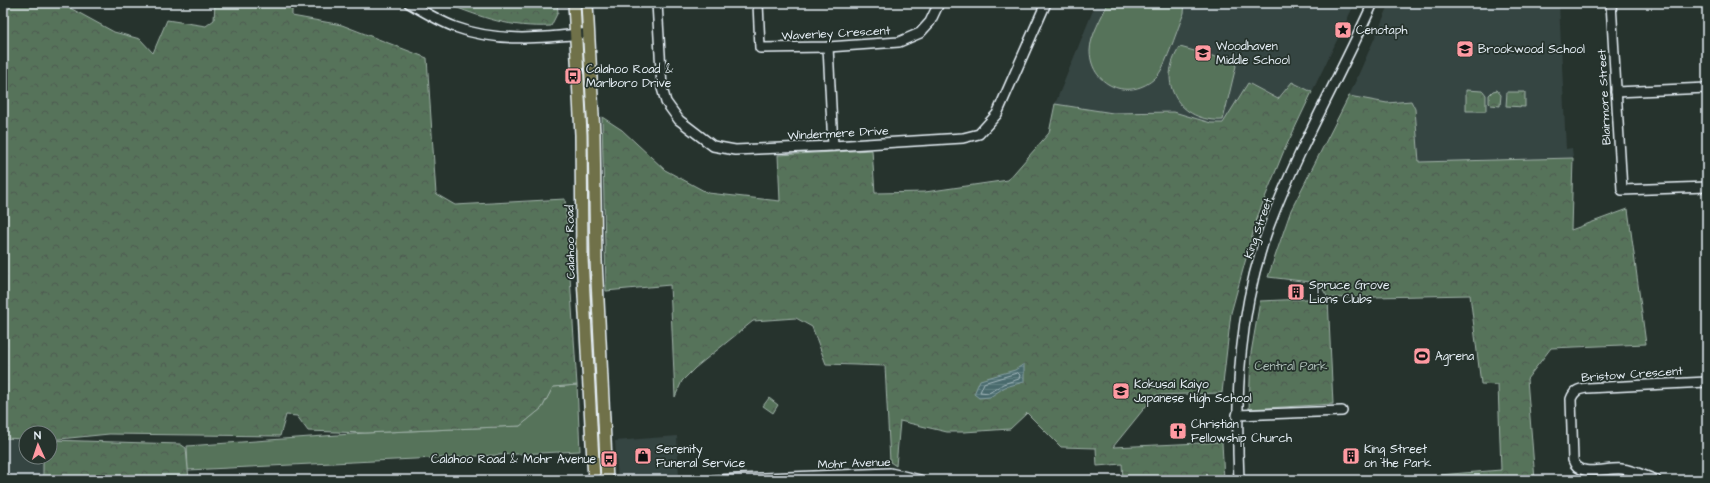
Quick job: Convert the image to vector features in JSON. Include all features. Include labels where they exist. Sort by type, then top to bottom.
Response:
[{"type":"main road","name":"Calahoo Road","points":[[574,3],[581,135],[582,266],[594,480]]},
{"type":"main road","points":[[587,3],[594,134],[596,260],[607,480]]},
{"type":"street","points":[[409,3],[436,18],[476,34],[509,38],[589,33]]},
{"type":"street","name":"Windermere Drive","points":[[657,3],[662,88],[666,102],[679,120],[713,146],[735,150],[963,138],[979,134],[997,114],[1046,3]]},
{"type":"street","name":"Waverley Crescent","points":[[758,3],[760,48],[828,47],[899,42],[920,33],[930,22],[939,3]]},
{"type":"street","name":"King Street","points":[[1239,480],[1236,415],[1239,367],[1243,330],[1253,281],[1269,227],[1291,173],[1373,3]]},
{"type":"street","name":"Blairmore Street","points":[[1612,3],[1622,190],[1707,187]]},
{"type":"street","points":[[828,47],[832,146]]},
{"type":"street","points":[[1616,92],[1707,88]]},
{"type":"street","name":"Bristow Crescent","points":[[1656,480],[1624,469],[1590,471],[1576,467],[1573,460],[1572,395],[1576,391],[1587,388],[1707,382]]},
{"type":"street","points":[[1236,415],[1342,411]]},
{"type":"street","name":"Mohr Avenue","points":[[716,480],[890,477],[920,480]]},
{"type":"shaded area","name":"Woodhaven Middle School","points":[[1096,3],[1355,3],[1312,92],[1292,82],[1279,99],[1248,83],[1224,123],[1211,123],[1174,112],[1113,113],[1055,104]]},
{"type":"shaded area","name":"Brookwood School","points":[[1390,3],[1559,3],[1566,149],[1572,148],[1573,158],[1419,162],[1415,109],[1411,101],[1387,103],[1349,96]]},
{"type":"shaded area","points":[[677,436],[679,478],[618,480],[615,441]]},
{"type":"shaded area","points":[[3,438],[18,439],[18,465],[43,465],[43,480],[3,480]]},
{"type":"green space","points":[[3,3],[61,3],[114,32],[140,39],[153,53],[167,20],[206,26],[214,20],[215,3],[292,3],[292,16],[342,25],[427,58],[436,194],[455,205],[565,199],[577,385],[553,387],[542,408],[520,426],[365,433],[308,431],[297,416],[286,415],[280,436],[109,434],[58,439],[58,425],[18,425],[18,439],[3,438]]},
{"type":"green space","points":[[445,3],[557,3],[558,12],[551,26],[509,24]]},
{"type":"green space","points":[[1108,3],[1185,3],[1184,13],[1161,70],[1158,75],[1148,83],[1137,88],[1126,89],[1115,87],[1098,75],[1092,64],[1090,51],[1092,39]]},
{"type":"green space","points":[[1180,47],[1234,62],[1236,66],[1223,120],[1208,119],[1195,115],[1184,108],[1176,98],[1171,87],[1170,74],[1173,61]]},
{"type":"green space","points":[[1292,82],[1312,92],[1283,153],[1258,215],[1231,313],[1222,393],[1155,395],[1113,447],[1222,442],[1224,480],[1123,480],[1122,464],[1097,466],[1096,448],[1061,447],[1027,413],[1010,429],[964,432],[947,432],[900,421],[896,466],[890,462],[885,366],[826,364],[812,327],[796,318],[753,321],[695,368],[682,381],[675,397],[670,285],[606,291],[602,117],[622,130],[665,170],[708,193],[780,201],[778,155],[872,150],[875,193],[925,192],[1008,180],[1049,133],[1055,104],[1113,113],[1174,112],[1211,123],[1223,123],[1248,83],[1278,99]]},
{"type":"green space","points":[[1466,90],[1483,91],[1486,95],[1486,111],[1466,111]]},
{"type":"green space","points":[[1497,90],[1501,95],[1500,106],[1491,105],[1489,103],[1489,95],[1493,91]]},
{"type":"green space","points":[[1507,92],[1525,92],[1525,107],[1506,106]]},
{"type":"green space","points":[[1349,96],[1387,103],[1411,101],[1415,109],[1419,162],[1573,158],[1571,230],[1628,209],[1646,344],[1551,348],[1527,379],[1535,480],[1439,480],[1439,475],[1501,470],[1498,385],[1481,384],[1470,295],[1328,298],[1319,283],[1268,277],[1291,210]]},
{"type":"green space","name":"Central Park","points":[[1328,298],[1333,404],[1249,409],[1251,353],[1260,301]]},
{"type":"green space","points":[[577,385],[580,451],[188,470],[187,446],[365,433],[520,426],[542,408],[553,387]]},
{"type":"green space","points":[[769,398],[778,405],[773,413],[763,406]]},
{"type":"green space","points":[[58,440],[180,444],[186,448],[189,480],[43,480],[43,465],[58,465]]},
{"type":"water","points":[[1024,364],[1024,382],[1005,387],[990,397],[979,398],[974,394],[980,380],[1015,370]]},
{"type":"place","name":"Cenotaph","points":[[1343,30]]},
{"type":"place","name":"Brookwood School","points":[[1465,49]]},
{"type":"place","name":"Woodhaven Middle School","points":[[1203,53]]},
{"type":"place","name":"Calahoo Road & Marlboro Drive","points":[[573,76]]},
{"type":"place","name":"Spruce Grove Lions Clubs","points":[[1296,292]]},
{"type":"place","name":"Agrena","points":[[1422,356]]},
{"type":"place","name":"Kokusai Kaiyo Japanese High School","points":[[1121,391]]},
{"type":"place","name":"Christian Fellowship Church","points":[[1178,431]]},
{"type":"place","name":"Serenity Funeral Service","points":[[643,456]]},
{"type":"place","name":"King Street on the Park","points":[[1351,456]]},
{"type":"place","name":"Calahoo Road & Mohr Avenue","points":[[609,459]]}]
